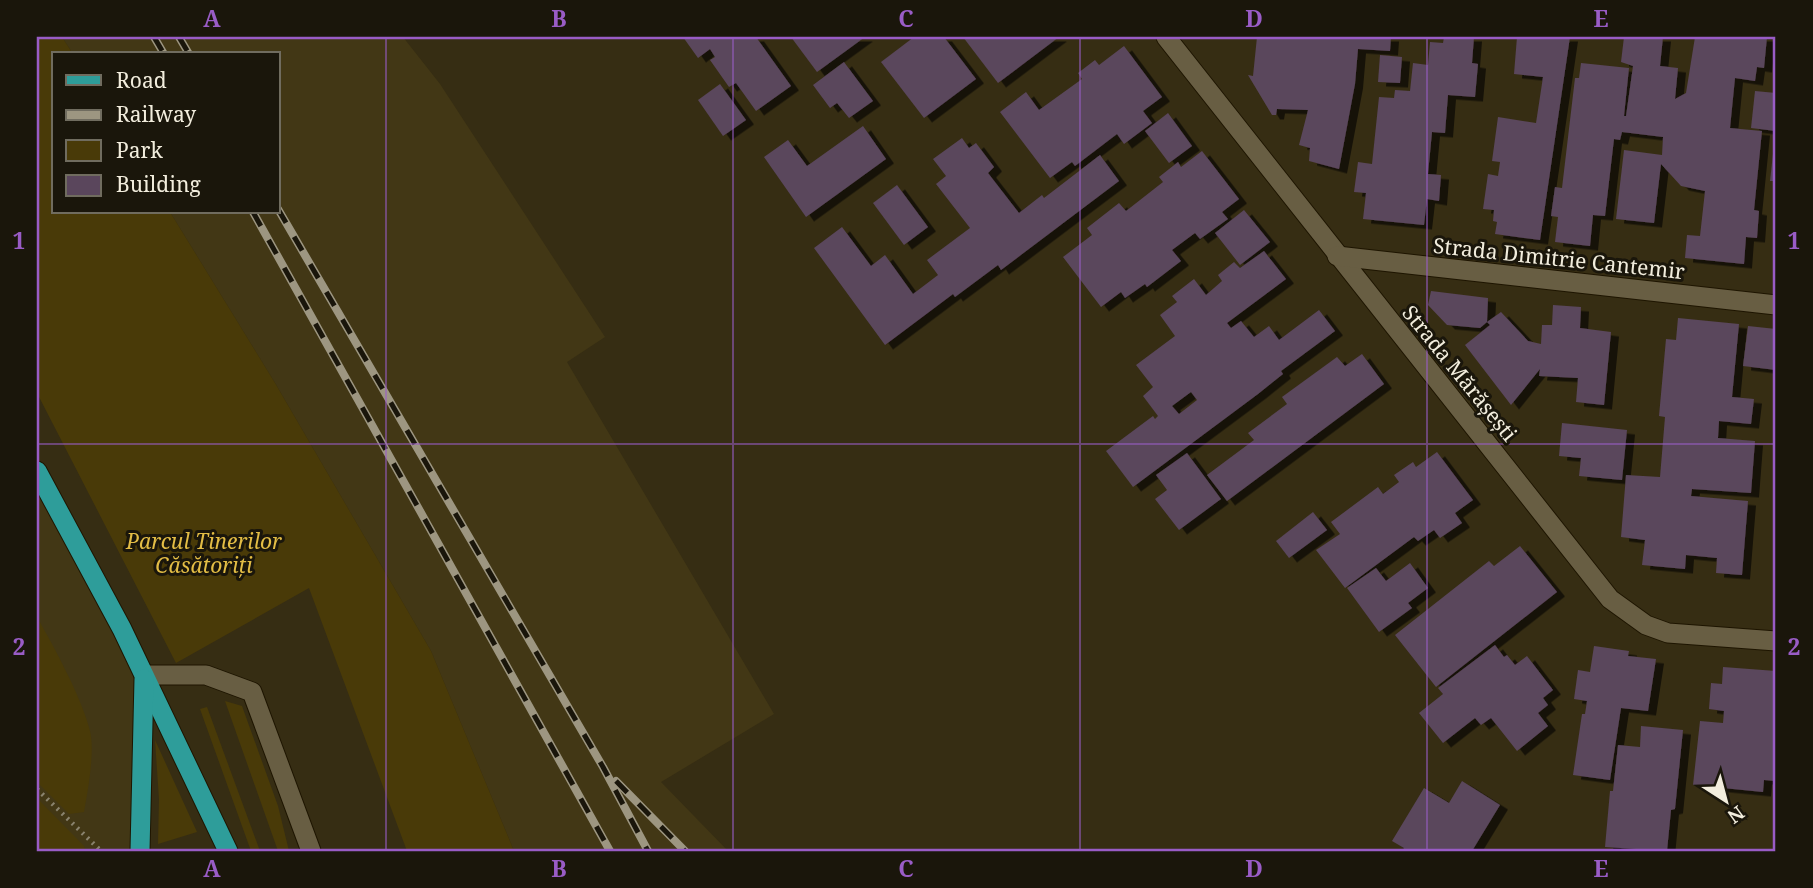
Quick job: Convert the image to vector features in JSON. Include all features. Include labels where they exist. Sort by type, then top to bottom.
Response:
[{"type":"main road","points":[[37,471],[144,675],[228,851]]},
{"type":"main road","points":[[140,851],[144,675]]},
{"type":"street","name":"Strada Mărășești","points":[[1166,37],[1610,599],[1646,625],[1668,633],[1776,641]]},
{"type":"street","name":"Strada Dimitrie Cantemir","points":[[1337,256],[1776,305]]},
{"type":"street","points":[[144,675],[206,675],[252,692],[311,851]]},
{"type":"path","points":[[37,789],[101,851]]},
{"type":"shaded area","points":[[62,37],[403,37],[440,84],[605,337],[567,362],[774,714],[661,782],[728,851],[514,851],[431,651],[275,383],[171,214],[280,214],[280,52],[72,52]]},
{"type":"shaded area","points":[[37,482],[137,673],[134,851],[37,851]]},
{"type":"green space","name":"Parcul Tinerilor Căsătoriți","points":[[37,37],[62,37],[72,52],[52,52],[52,214],[171,214],[275,383],[431,651],[514,851],[407,851],[309,588],[176,663],[37,393]]},
{"type":"green space","points":[[37,617],[74,688],[90,731],[91,760],[84,812],[69,814],[37,782]]},
{"type":"green space","points":[[225,701],[242,706],[278,806],[289,851],[278,851]]},
{"type":"green space","points":[[207,707],[260,851],[251,851],[200,709]]},
{"type":"green space","points":[[155,740],[197,832],[158,844],[159,799]]},
{"type":"green space","points":[[37,798],[84,846],[86,851],[37,851]]},
{"type":"building","points":[[683,37],[756,37],[791,86],[756,111],[736,83],[729,87],[710,60],[715,57],[710,49],[698,58]]},
{"type":"building","points":[[791,37],[865,37],[817,72]]},
{"type":"building","points":[[914,37],[944,37],[976,79],[924,118],[881,62]]},
{"type":"building","points":[[963,37],[1059,37],[998,83]]},
{"type":"building","points":[[1257,37],[1391,37],[1390,51],[1358,49],[1355,84],[1339,169],[1309,161],[1310,148],[1299,145],[1308,110],[1277,109],[1276,115],[1272,115],[1248,75],[1253,76]]},
{"type":"building","points":[[1444,37],[1474,37],[1472,63],[1478,64],[1475,97],[1448,95],[1445,133],[1432,132],[1428,174],[1441,175],[1439,201],[1427,199],[1424,225],[1363,219],[1366,193],[1354,192],[1358,162],[1372,164],[1379,97],[1394,98],[1395,90],[1410,91],[1413,63],[1428,65],[1430,42],[1443,43]]},
{"type":"building","points":[[1517,37],[1570,37],[1540,240],[1495,234],[1497,222],[1493,221],[1494,210],[1483,209],[1488,174],[1498,176],[1500,162],[1492,161],[1498,117],[1536,123],[1543,77],[1514,74]]},
{"type":"building","points":[[1624,37],[1663,37],[1660,66],[1678,68],[1675,99],[1686,93],[1695,37],[1767,37],[1764,68],[1757,67],[1755,81],[1735,78],[1730,128],[1762,131],[1754,210],[1759,211],[1757,238],[1746,237],[1744,264],[1685,258],[1687,235],[1700,236],[1705,191],[1681,186],[1661,164],[1654,223],[1616,219],[1624,150],[1662,155],[1663,137],[1622,132],[1620,140],[1614,139],[1605,216],[1593,215],[1590,246],[1555,242],[1558,217],[1551,216],[1555,187],[1562,188],[1575,78],[1579,78],[1581,63],[1629,68],[1626,116],[1633,66],[1621,62]]},
{"type":"building","points":[[1124,46],[1162,97],[1143,111],[1152,123],[1124,144],[1117,134],[1075,166],[1072,162],[1050,178],[1000,112],[1026,92],[1039,110],[1082,79],[1078,73],[1095,60],[1099,65]]},
{"type":"building","points":[[1380,55],[1402,57],[1400,83],[1378,82]]},
{"type":"building","points":[[844,62],[873,101],[849,118],[837,103],[830,108],[813,85]]},
{"type":"building","points":[[720,84],[746,120],[723,136],[698,100]]},
{"type":"building","points":[[1755,91],[1776,93],[1776,131],[1751,128]]},
{"type":"building","points":[[1168,113],[1192,146],[1169,163],[1145,131]]},
{"type":"building","points":[[863,126],[886,159],[806,217],[764,157],[788,140],[807,166]]},
{"type":"building","points":[[962,138],[969,148],[976,143],[994,167],[988,173],[1019,213],[1042,195],[1044,198],[1100,155],[1119,181],[1001,270],[998,265],[955,297],[953,294],[885,345],[814,248],[842,227],[871,266],[885,255],[913,294],[938,275],[927,260],[970,228],[936,184],[946,176],[933,159]]},
{"type":"building","points":[[1202,151],[1239,199],[1222,212],[1228,219],[1200,239],[1195,233],[1172,250],[1181,261],[1147,287],[1145,284],[1125,298],[1121,292],[1101,307],[1063,257],[1092,235],[1087,228],[1119,203],[1126,211],[1163,182],[1159,177],[1178,162],[1181,167]]},
{"type":"building","points":[[1773,154],[1776,155],[1776,181],[1770,181]]},
{"type":"building","points":[[897,185],[928,227],[904,245],[873,203]]},
{"type":"building","points":[[1244,210],[1270,242],[1240,265],[1215,233]]},
{"type":"building","points":[[1264,251],[1286,279],[1227,323],[1231,328],[1241,321],[1254,337],[1269,326],[1279,340],[1319,310],[1335,331],[1281,371],[1283,374],[1258,394],[1133,487],[1106,451],[1153,416],[1155,419],[1158,416],[1143,396],[1153,387],[1136,365],[1175,336],[1160,315],[1177,302],[1172,296],[1194,279],[1206,295],[1222,281],[1218,275],[1234,262],[1240,268]],"holes":[[[1191,392],[1197,400],[1179,414],[1172,406]]]},
{"type":"building","points":[[1431,291],[1488,298],[1487,322],[1480,328],[1447,325],[1428,305]]},
{"type":"building","points":[[1553,305],[1581,307],[1580,328],[1611,332],[1604,405],[1576,402],[1578,378],[1539,376],[1540,369],[1511,405],[1465,345],[1490,325],[1487,322],[1501,312],[1528,341],[1541,344],[1542,325],[1552,325]]},
{"type":"building","points":[[1678,318],[1739,324],[1732,397],[1754,399],[1751,424],[1719,421],[1718,438],[1755,441],[1751,493],[1692,489],[1691,496],[1748,501],[1742,575],[1716,573],[1717,558],[1686,555],[1685,569],[1642,565],[1645,540],[1621,537],[1626,475],[1660,477],[1665,417],[1659,416],[1666,339],[1676,340]]},
{"type":"building","points":[[1748,326],[1776,329],[1776,370],[1743,366]]},
{"type":"building","points":[[1362,354],[1384,384],[1227,501],[1207,475],[1254,440],[1248,433],[1287,404],[1282,397],[1337,357],[1345,366]]},
{"type":"building","points":[[1562,423],[1627,430],[1622,480],[1579,476],[1581,458],[1559,456]]},
{"type":"building","points":[[1437,452],[1473,500],[1455,513],[1462,523],[1440,538],[1434,530],[1418,541],[1414,537],[1345,588],[1316,550],[1340,534],[1331,522],[1378,487],[1383,494],[1399,482],[1394,475],[1413,462],[1416,467]]},
{"type":"building","points":[[1187,453],[1221,499],[1179,530],[1155,499],[1167,490],[1156,475]]},
{"type":"building","points":[[1313,512],[1327,530],[1289,558],[1276,541]]},
{"type":"building","points":[[1520,546],[1557,592],[1436,687],[1395,635],[1489,561],[1494,566]]},
{"type":"building","points":[[1410,563],[1428,588],[1408,603],[1412,608],[1379,632],[1347,588],[1376,568],[1386,581]]},
{"type":"building","points":[[1495,645],[1504,657],[1507,655],[1515,665],[1527,656],[1553,690],[1543,698],[1548,705],[1538,713],[1548,726],[1517,751],[1491,718],[1481,725],[1475,718],[1443,743],[1419,713],[1443,694],[1438,688]]},
{"type":"building","points":[[1594,646],[1629,651],[1628,656],[1656,659],[1648,711],[1621,708],[1610,780],[1573,775],[1582,714],[1585,714],[1587,701],[1574,699],[1578,670],[1590,672]]},
{"type":"building","points":[[1723,667],[1776,671],[1773,754],[1776,755],[1776,781],[1764,780],[1763,792],[1693,785],[1700,721],[1723,723],[1724,711],[1709,709],[1711,683],[1722,684]]},
{"type":"building","points":[[1641,726],[1683,730],[1675,809],[1671,810],[1667,851],[1605,847],[1610,791],[1613,791],[1618,745],[1640,747]]},
{"type":"building","points":[[1462,781],[1500,805],[1472,851],[1402,851],[1404,848],[1392,841],[1424,788],[1449,803]]},
{"type":"railway","points":[[154,37],[163,52]]},
{"type":"railway","points":[[179,37],[188,52]]},
{"type":"railway","points":[[280,212],[603,767],[648,851]]},
{"type":"railway","points":[[254,214],[610,851]]},
{"type":"railway","points":[[616,781],[685,851]]}]
